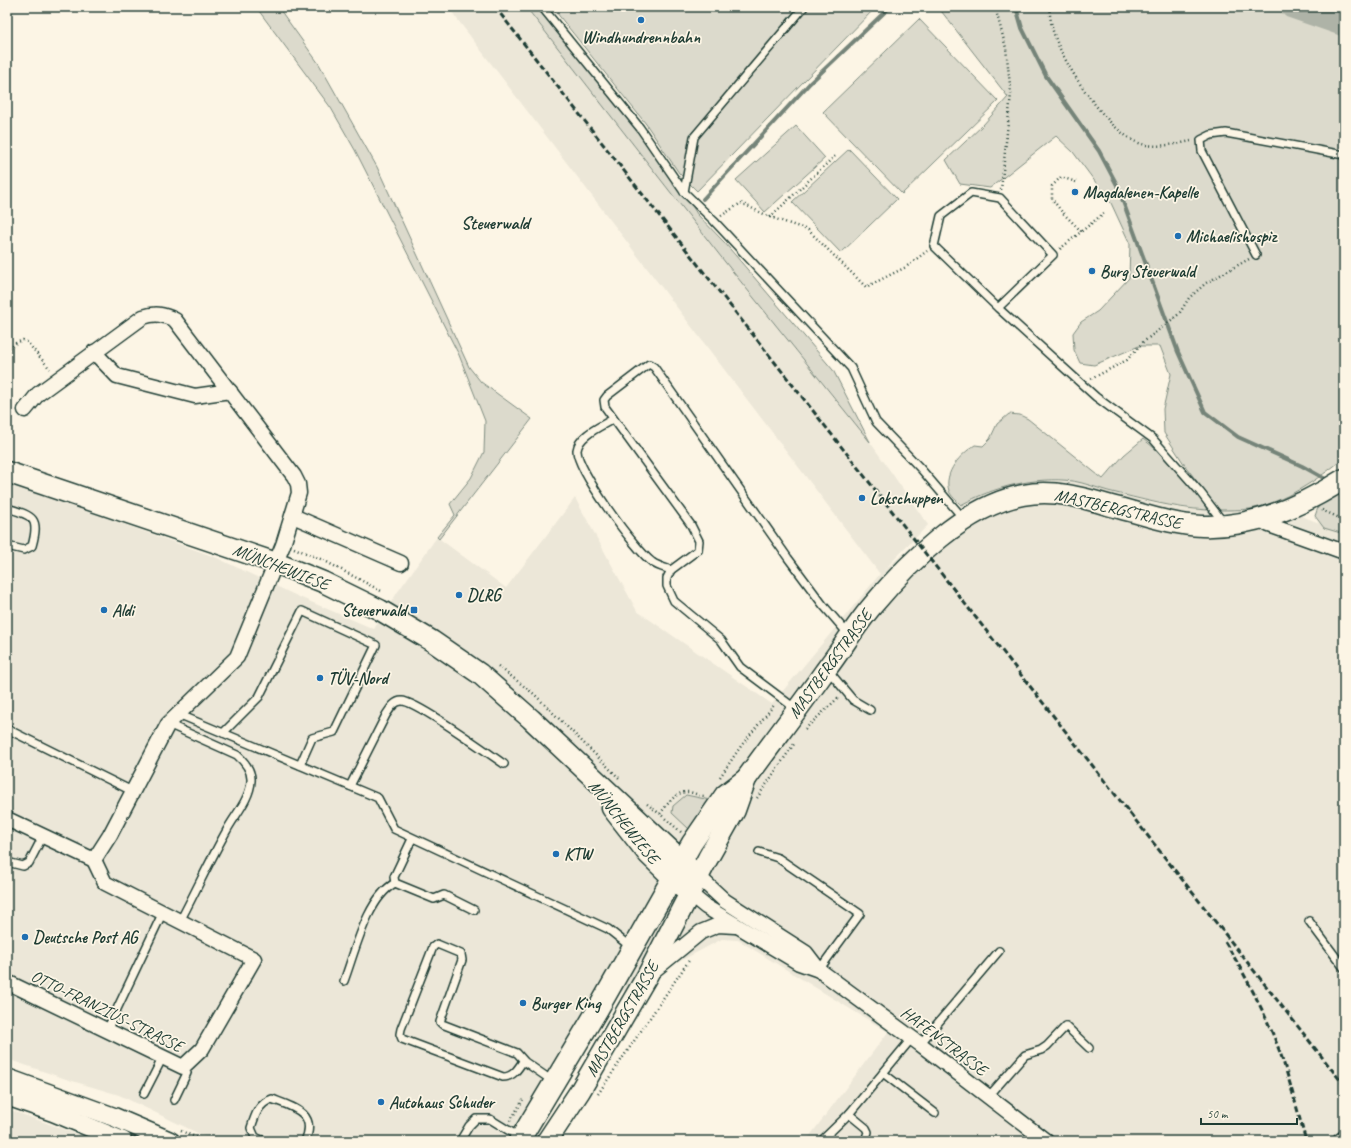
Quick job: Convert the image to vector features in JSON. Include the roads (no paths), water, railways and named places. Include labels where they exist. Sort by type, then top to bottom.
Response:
[{"type":"main road","name":"MÜNCHEWIESE","points":[[7,472],[276,563],[323,582],[380,610],[456,657],[502,693],[682,861]]},
{"type":"main road","name":"MASTBERGSTRASSE","points":[[520,1139],[632,948],[671,878],[692,843],[725,795],[746,779],[872,606],[897,578],[939,540],[964,520],[996,503],[1022,495],[1056,493],[1086,498],[1180,523],[1201,526],[1225,526],[1259,519],[1284,510],[1322,493],[1344,479]]},
{"type":"main road","name":"MÜNCHEWIESE","points":[[579,765],[648,854],[671,878]]},
{"type":"main road","name":"MASTBERGSTRASSE","points":[[547,1141],[580,1091],[647,976],[735,810],[746,779]]},
{"type":"main road","points":[[682,861],[694,885]]},
{"type":"main road","points":[[671,878],[694,885]]},
{"type":"street","points":[[7,819],[94,860],[172,719],[237,657],[276,563],[293,516],[299,492],[298,484],[294,476],[230,391],[175,320],[165,315],[153,314],[143,317],[58,378],[38,394],[26,410]]},
{"type":"street","points":[[94,352],[117,376],[195,396],[230,391]]},
{"type":"street","points":[[293,516],[401,563]]},
{"type":"street","points":[[1259,519],[1269,525],[1344,552]]},
{"type":"street","name":"OTTO-FRANZIUS-STRASSE","points":[[7,982],[183,1067],[202,1049],[254,960],[105,882],[94,860]]},
{"type":"street","name":"HAFENSTRASSE","points":[[694,885],[706,907],[799,963],[820,970]]},
{"type":"street","name":"HAFENSTRASSE","points":[[694,885],[725,901],[806,953],[820,970],[916,1041],[1046,1141]]},
{"type":"street","name":"HAFENSTRASSE","points":[[647,976],[701,932],[718,925],[738,926]]},
{"type":"street","points":[[7,1078],[114,1117],[170,1141]]},
{"type":"street","points":[[7,1096],[53,1112],[123,1141]]},
{"type":"street","points":[[1340,1141],[1344,1138]]},
{"type":"lane","points":[[542,7],[640,128],[684,192],[714,221],[851,368],[876,422],[921,469],[964,520]]},
{"type":"lane","points":[[684,192],[694,137],[804,7]]},
{"type":"lane","points":[[1256,255],[1202,151],[1201,140],[1211,135],[1226,132],[1344,155]]},
{"type":"lane","points":[[998,308],[1053,255],[1000,198],[971,193],[941,216],[934,246],[998,308],[1096,397],[1153,438],[1200,492],[1225,526]]},
{"type":"lane","points":[[797,710],[740,667],[721,640],[674,601],[667,586],[667,578],[671,570],[698,550],[699,541],[691,526],[613,419],[605,407],[604,400],[649,364],[654,367],[788,558],[823,604],[850,635]]},
{"type":"lane","points":[[613,419],[580,441],[577,450],[578,460],[597,494],[642,553],[652,562],[671,570]]},
{"type":"lane","points":[[7,508],[28,514],[33,518],[36,526],[32,546],[24,550],[7,546]]},
{"type":"lane","points":[[223,733],[259,697],[302,611],[376,644],[334,732],[312,738],[300,765]]},
{"type":"lane","points":[[827,669],[853,700],[870,710]]},
{"type":"lane","points":[[350,786],[386,714],[394,704],[400,701],[409,703],[423,711],[504,764]]},
{"type":"lane","points":[[172,719],[223,733],[378,798],[394,829],[412,839],[608,929],[632,948]]},
{"type":"lane","points":[[172,719],[238,755],[246,763],[251,774],[247,797],[226,831],[180,921]]},
{"type":"lane","points":[[7,729],[132,791]]},
{"type":"lane","points":[[7,862],[23,866],[29,863],[43,836]]},
{"type":"lane","points":[[395,883],[394,877],[412,839]]},
{"type":"lane","points":[[759,852],[778,858],[860,914],[820,970]]},
{"type":"lane","points":[[395,883],[434,900],[444,895],[474,910]]},
{"type":"lane","points":[[344,981],[374,904],[383,891],[395,883]]},
{"type":"lane","points":[[107,1030],[163,912]]},
{"type":"lane","points":[[1309,921],[1344,968]]},
{"type":"lane","points":[[523,1061],[511,1075],[503,1077],[402,1039],[400,1034],[401,1029],[433,946],[437,944],[461,954],[462,960],[440,1022],[517,1053],[523,1061],[554,1082]]},
{"type":"lane","points":[[821,1141],[849,1114],[883,1073],[916,1041],[999,951]]},
{"type":"lane","points":[[988,1097],[1025,1056],[1047,1046],[1066,1026],[1089,1048]]},
{"type":"lane","points":[[144,1094],[163,1057]]},
{"type":"lane","points":[[174,1100],[187,1073],[183,1067]]},
{"type":"lane","points":[[883,1073],[935,1113]]},
{"type":"lane","points":[[264,1141],[255,1137],[251,1128],[256,1114],[263,1102],[272,1099],[290,1106],[308,1118],[309,1124],[305,1141]]},
{"type":"lane","points":[[849,1114],[866,1128],[868,1132],[864,1141]]},
{"type":"lane","points":[[460,1141],[469,1126],[476,1119],[490,1119],[520,1139]]},
{"type":"waterway","points":[[703,199],[810,83],[890,7]]},
{"type":"waterway","points":[[1016,7],[1022,28],[1046,76],[1099,151],[1117,185],[1178,352],[1205,412],[1238,437],[1302,466],[1329,481]]},
{"type":"waterway","points":[[1292,7],[1344,25]]},
{"type":"railway","points":[[495,7],[1344,1085]]},
{"type":"railway","points":[[1225,942],[1256,998],[1270,1028],[1282,1058],[1306,1141]]},
{"type":"place","name":"Windhundrennbahn","points":[[641,20]]},
{"type":"place","name":"Magdalenen-Kapelle","points":[[1075,192]]},
{"type":"place","name":"Michaelishospiz","points":[[1178,236]]},
{"type":"place","name":"Burg Steuerwald","points":[[1092,271]]},
{"type":"place","name":"Lokschuppen","points":[[862,498]]},
{"type":"place","name":"DLRG","points":[[459,595]]},
{"type":"place","name":"Aldi","points":[[104,610]]},
{"type":"place","name":"Steuerwald","points":[[414,610]]},
{"type":"place","name":"TÜV-Nord","points":[[320,678]]},
{"type":"place","name":"KTW","points":[[556,854]]},
{"type":"place","name":"Deutsche Post AG","points":[[25,937]]},
{"type":"place","name":"Burger King","points":[[523,1003]]},
{"type":"place","name":"Autohaus Schuder","points":[[381,1102]]},
{"type":"district","name":"Steuerwald","points":[[495,223]]}]
